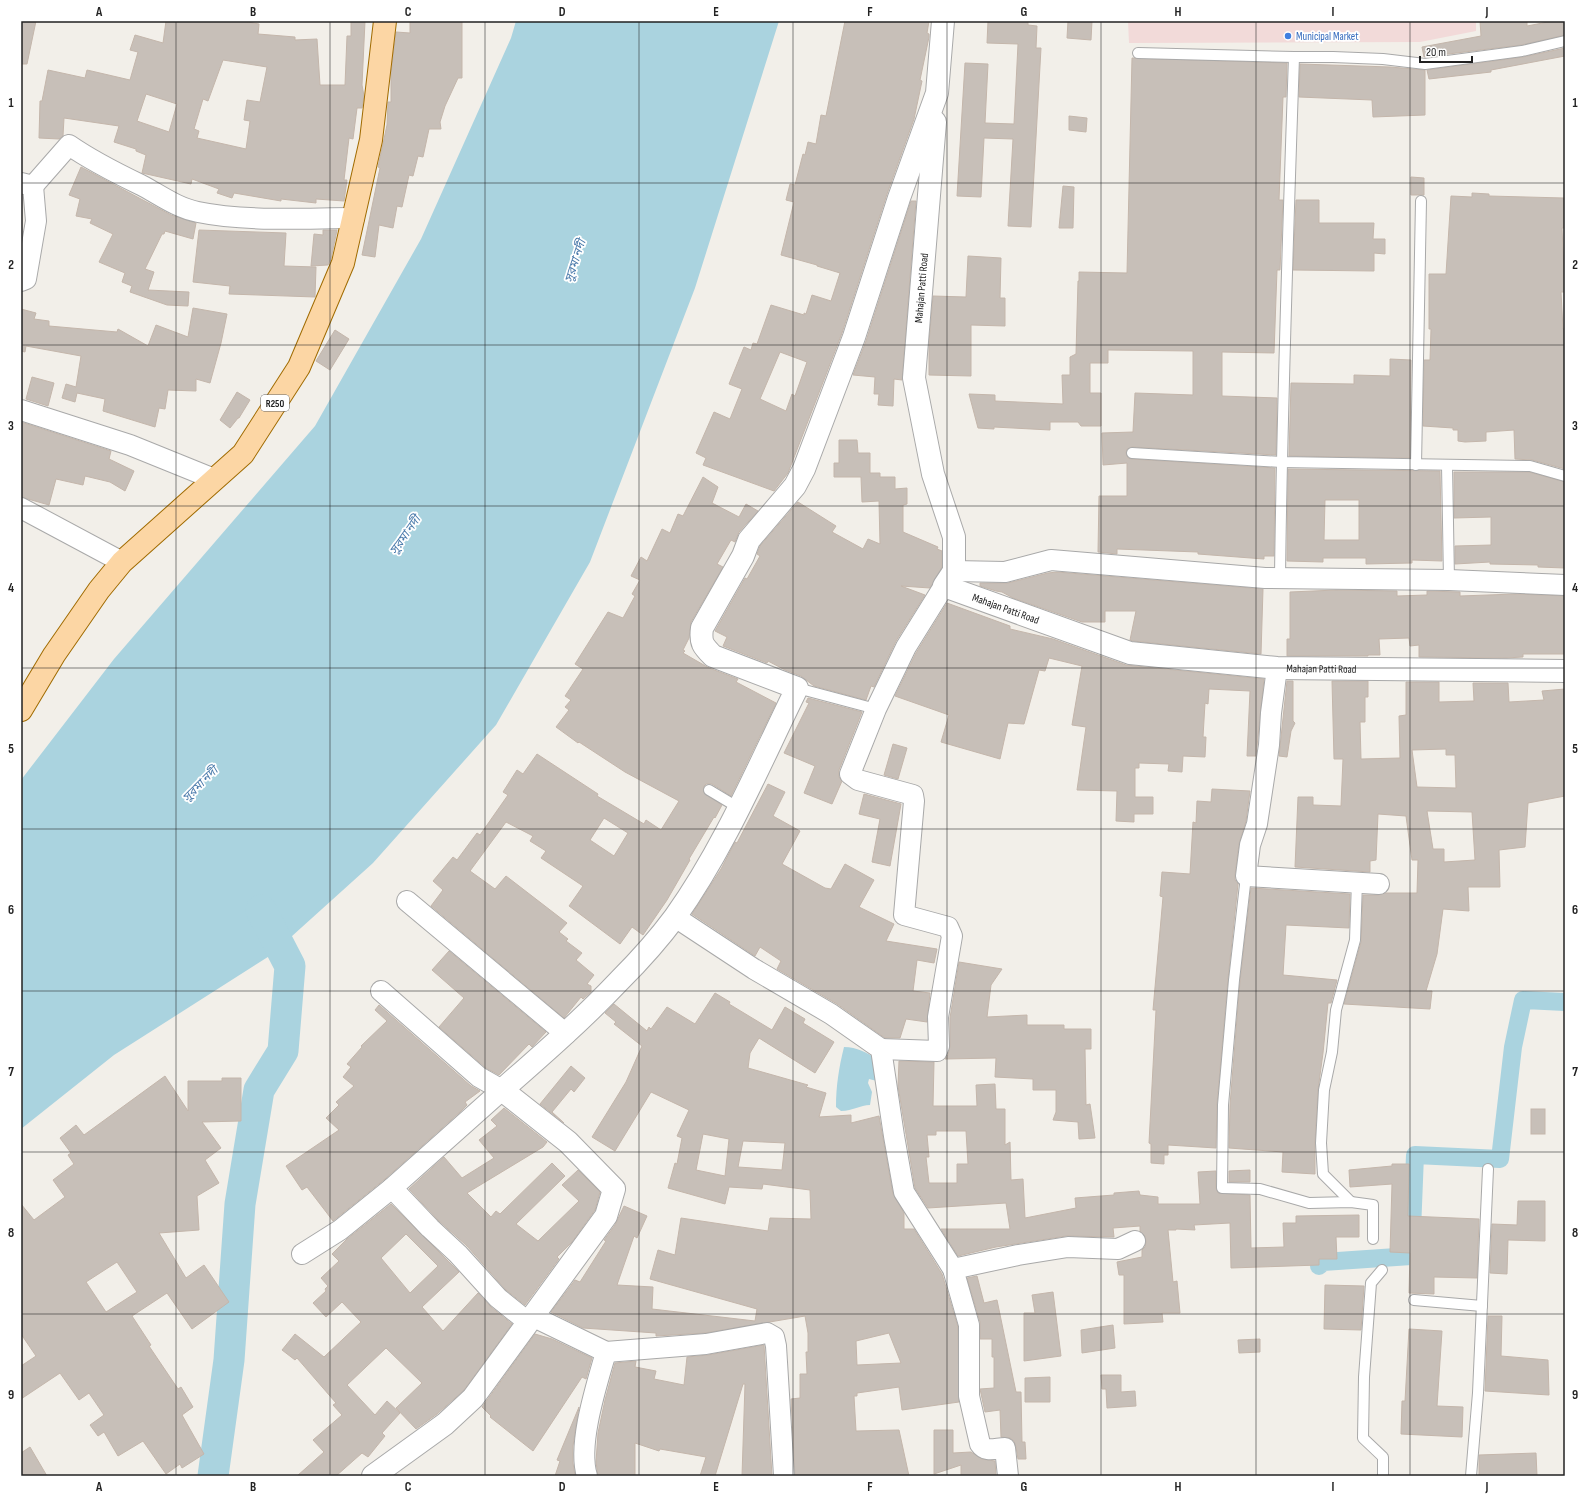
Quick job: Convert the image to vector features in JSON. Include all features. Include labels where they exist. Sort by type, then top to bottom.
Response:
[{"type":"main road","name":"R250","points":[[21,710],[54,655],[100,590],[122,562],[243,454],[299,366],[343,262],[354,218],[371,140],[385,21]]},
{"type":"street","points":[[302,1254],[340,1230],[392,1188],[566,1034],[649,950],[675,917],[710,864],[797,688],[713,656],[705,648],[701,640],[702,628],[743,556],[750,540],[790,492],[804,469],[854,336],[937,93],[943,21]]},
{"type":"street","name":"Mahajan Patti Road","points":[[937,93],[914,378],[933,474],[954,537],[949,578],[1130,652],[1277,668],[1565,671]]},
{"type":"street","points":[[21,281],[26,279],[36,221],[27,185],[69,145],[97,163],[142,186],[169,202],[198,212],[235,217],[354,218]]},
{"type":"street","points":[[21,410],[130,444],[214,479]]},
{"type":"street","points":[[21,508],[122,562]]},
{"type":"street","points":[[675,917],[754,970],[831,1014],[881,1049],[937,1051],[939,1046],[938,1017],[952,936],[948,927],[904,915],[914,802],[913,796],[858,780],[850,774],[876,709],[906,647],[949,578],[1005,572],[1051,560],[1257,578],[1449,580],[1565,585]]},
{"type":"street","points":[[1277,668],[1271,713],[1269,745],[1257,824],[1250,845],[1246,876],[1380,884]]},
{"type":"street","points":[[407,901],[566,1034]]},
{"type":"street","points":[[373,1476],[445,1424],[473,1398],[606,1216],[614,1189],[568,1142],[502,1090],[479,1078],[381,991]]},
{"type":"street","points":[[881,1049],[904,1192],[953,1269],[969,1325],[969,1396],[980,1444],[987,1450],[1005,1448],[1008,1476]]},
{"type":"street","points":[[392,1188],[430,1228],[458,1254],[498,1298],[530,1319],[606,1352],[706,1344],[767,1333],[774,1337],[776,1346],[784,1476]]},
{"type":"street","points":[[953,1269],[1025,1254],[1068,1247],[1118,1248],[1135,1241]]},
{"type":"street","points":[[588,1476],[584,1449],[592,1402],[606,1352]]},
{"type":"lane","points":[[1138,53],[1333,57],[1383,59],[1425,64],[1522,51],[1565,41]]},
{"type":"lane","points":[[1280,578],[1281,462],[1294,57]]},
{"type":"lane","points":[[1416,465],[1421,201]]},
{"type":"lane","points":[[1132,453],[1281,462],[1530,466],[1565,476]]},
{"type":"lane","points":[[1447,465],[1449,580]]},
{"type":"lane","points":[[797,688],[876,709]]},
{"type":"lane","points":[[709,790],[739,808]]},
{"type":"lane","points":[[1246,876],[1234,980],[1223,1105],[1222,1188],[1260,1189],[1309,1203],[1351,1202],[1373,1205],[1373,1239]]},
{"type":"lane","points":[[1351,1202],[1323,1174],[1321,1143],[1324,1090],[1332,1052],[1336,1010],[1355,940],[1357,882]]},
{"type":"lane","points":[[1471,1476],[1478,1393],[1488,1169]]},
{"type":"lane","points":[[1382,1270],[1371,1283],[1364,1377],[1363,1438],[1383,1457],[1383,1476]]},
{"type":"lane","points":[[1414,1300],[1482,1306]]},
{"type":"shaded area","name":"Municipal Market","points":[[1128,21],[1476,21],[1476,31],[1420,42],[1129,43]]},
{"type":"water","name":"সুরমা নদী","points":[[516,21],[779,21],[695,288],[590,562],[496,725],[373,863],[271,955],[114,1055],[21,1129],[21,780],[114,659],[315,426],[421,239],[511,38]]},
{"type":"water","points":[[844,1047],[858,1049],[877,1059],[877,1081],[869,1079],[868,1083],[872,1092],[870,1105],[841,1111],[836,1107],[836,1099],[838,1077]]},
{"type":"building","points":[[21,21],[36,21],[27,64],[21,64]]},
{"type":"building","points":[[166,21],[242,21],[259,24],[258,34],[295,37],[295,40],[317,39],[320,85],[345,85],[347,36],[351,36],[351,21],[365,21],[362,85],[364,96],[362,108],[357,108],[353,139],[349,138],[344,180],[347,180],[344,201],[316,199],[316,203],[281,199],[281,201],[234,193],[232,198],[217,193],[219,189],[192,179],[191,184],[142,173],[146,155],[136,151],[136,149],[114,142],[119,126],[64,118],[63,136],[59,139],[39,138],[40,101],[42,101],[48,70],[85,78],[87,70],[130,80],[138,52],[130,50],[135,35],[163,43]],"holes":[[[223,60],[267,67],[260,102],[247,100],[244,120],[250,121],[246,149],[197,138],[199,131],[194,129],[203,99],[208,101]],[[146,94],[177,104],[169,132],[137,121]]]},
{"type":"building","points":[[410,21],[462,21],[462,78],[458,78],[445,106],[440,122],[441,129],[429,129],[423,157],[418,156],[413,176],[409,175],[402,207],[397,206],[393,228],[379,225],[375,257],[362,255],[380,168],[378,167],[387,125],[388,102],[391,102],[391,74],[396,32],[410,33]]},
{"type":"building","points":[[845,21],[929,21],[927,33],[929,34],[929,37],[914,119],[887,194],[842,333],[788,473],[774,491],[703,465],[706,458],[696,453],[714,412],[730,419],[742,389],[729,384],[744,347],[751,350],[753,343],[757,344],[771,305],[804,315],[804,313],[806,314],[812,295],[831,301],[840,273],[781,255],[794,202],[786,200],[790,184],[795,185],[803,154],[805,155],[808,142],[816,144],[821,115],[826,116]],"holes":[[[780,352],[807,362],[795,396],[792,394],[786,411],[760,399]]]},
{"type":"building","points":[[988,21],[1028,21],[1028,25],[1037,26],[1036,48],[1041,48],[1031,227],[1008,226],[1013,139],[984,138],[981,197],[957,196],[965,63],[988,64],[985,123],[1014,124],[1018,44],[987,43]]},
{"type":"building","points":[[1068,21],[1092,21],[1091,40],[1067,38]]},
{"type":"building","points":[[1480,21],[1527,21],[1527,26],[1553,21],[1565,21],[1565,35],[1521,45],[1424,57],[1422,47],[1481,36]]},
{"type":"building","points":[[1565,48],[1565,56],[1491,70],[1491,72],[1429,79],[1427,70],[1523,57]]},
{"type":"building","points":[[1132,58],[1287,63],[1286,97],[1283,97],[1279,200],[1283,200],[1280,270],[1277,270],[1274,353],[1222,352],[1222,396],[1277,398],[1276,455],[1132,447],[1127,449],[1126,453],[1128,458],[1132,459],[1275,468],[1274,556],[1264,556],[1264,559],[1198,554],[1198,552],[1117,549],[1117,554],[1098,552],[1099,496],[1127,496],[1127,463],[1103,465],[1102,433],[1133,432],[1135,393],[1193,395],[1193,351],[1108,350],[1108,363],[1090,363],[1090,393],[1101,393],[1101,426],[1081,426],[1078,422],[1050,422],[1050,430],[994,427],[994,429],[978,428],[969,394],[995,395],[995,401],[1063,404],[1062,375],[1070,375],[1070,357],[1076,354],[1079,272],[1127,273]]},
{"type":"building","points":[[1300,64],[1390,67],[1425,70],[1425,115],[1373,117],[1372,100],[1299,97]]},
{"type":"building","points":[[1069,116],[1087,118],[1086,132],[1069,130]]},
{"type":"building","points":[[81,167],[171,215],[196,223],[193,239],[165,231],[164,234],[162,234],[145,269],[154,272],[148,290],[189,292],[188,306],[167,305],[130,292],[132,286],[122,282],[125,273],[99,262],[113,234],[90,223],[92,219],[76,216],[80,199],[69,195]]},
{"type":"building","points":[[1411,177],[1424,178],[1424,195],[1411,195]]},
{"type":"building","points":[[1063,186],[1074,187],[1073,228],[1059,228]]},
{"type":"building","points":[[1472,193],[1489,194],[1489,196],[1564,198],[1564,228],[1562,228],[1565,292],[1561,292],[1563,329],[1565,329],[1565,469],[1532,460],[1515,459],[1514,430],[1486,432],[1486,441],[1465,442],[1458,441],[1458,430],[1453,430],[1453,428],[1423,426],[1424,360],[1430,360],[1431,329],[1429,329],[1429,274],[1446,274],[1451,196],[1472,197]]},
{"type":"building","points":[[1296,200],[1319,200],[1319,223],[1374,223],[1373,239],[1385,239],[1385,254],[1374,253],[1374,271],[1293,270]]},
{"type":"building","points":[[911,201],[916,201],[902,380],[894,379],[893,406],[878,405],[879,394],[874,394],[875,377],[853,375],[866,341]]},
{"type":"building","points":[[199,230],[286,233],[284,266],[316,267],[315,297],[229,294],[230,286],[193,282]]},
{"type":"building","points":[[323,230],[337,230],[331,259],[328,265],[311,266],[314,234],[323,235]]},
{"type":"building","points":[[968,256],[1001,258],[1000,298],[1005,298],[1005,326],[971,325],[971,376],[929,375],[929,342],[933,296],[966,297]]},
{"type":"building","points":[[193,308],[227,314],[210,383],[196,379],[196,391],[168,390],[165,409],[159,408],[155,427],[103,411],[105,399],[77,393],[75,402],[62,398],[66,384],[76,387],[81,356],[26,346],[25,352],[21,351],[21,309],[36,313],[34,319],[49,321],[49,326],[117,332],[118,329],[148,346],[156,325],[188,337]]},
{"type":"building","points":[[335,330],[349,339],[330,370],[316,361]]},
{"type":"building","points":[[1390,359],[1411,360],[1410,458],[1289,456],[1291,383],[1354,384],[1354,375],[1390,376]]},
{"type":"building","points":[[32,377],[54,383],[48,406],[26,399]]},
{"type":"building","points":[[237,392],[250,400],[239,418],[230,428],[220,420]]},
{"type":"building","points":[[21,422],[111,451],[109,459],[134,471],[125,491],[110,482],[85,476],[83,485],[56,479],[49,505],[21,497]]},
{"type":"building","points":[[839,440],[857,440],[858,453],[870,453],[870,473],[880,473],[880,477],[895,477],[895,489],[907,488],[907,504],[903,505],[903,532],[938,547],[937,549],[942,551],[942,567],[930,588],[901,586],[925,595],[896,641],[874,687],[871,686],[866,700],[814,686],[801,676],[768,661],[767,663],[723,646],[727,637],[715,631],[745,578],[747,579],[760,556],[757,554],[760,546],[798,502],[836,526],[832,532],[863,549],[868,539],[880,544],[879,501],[862,502],[861,477],[834,477],[834,463],[839,463]]},
{"type":"building","points":[[1288,469],[1440,471],[1442,561],[1412,560],[1412,563],[1366,564],[1366,558],[1323,558],[1323,562],[1287,561]],"holes":[[[1325,500],[1359,500],[1359,540],[1324,540]]]},
{"type":"building","points":[[1454,472],[1529,472],[1565,482],[1565,568],[1538,567],[1538,565],[1490,564],[1490,562],[1455,564],[1455,546],[1491,545],[1491,517],[1454,518]]},
{"type":"building","points":[[703,477],[718,487],[712,503],[739,517],[746,504],[758,511],[739,532],[735,542],[731,540],[717,564],[723,567],[691,622],[689,638],[683,653],[709,668],[738,679],[736,682],[776,703],[731,796],[712,784],[706,784],[704,786],[704,793],[722,805],[689,859],[690,860],[667,900],[643,935],[632,927],[620,944],[569,906],[583,886],[541,858],[546,851],[530,841],[533,836],[506,822],[470,871],[495,889],[506,876],[567,923],[559,932],[568,939],[566,941],[582,953],[576,960],[594,975],[587,984],[591,986],[591,992],[583,999],[581,997],[564,1018],[431,906],[443,890],[433,881],[453,857],[457,860],[477,833],[480,835],[508,795],[503,792],[517,770],[523,774],[537,754],[598,794],[597,796],[644,824],[646,820],[661,830],[679,801],[625,772],[579,742],[578,743],[556,727],[569,710],[565,707],[571,700],[565,696],[583,669],[575,664],[608,612],[623,618],[635,596],[632,594],[640,580],[631,576],[641,557],[647,561],[662,529],[670,533],[678,514],[683,516]],"holes":[[[604,818],[628,833],[614,856],[590,840]]]},
{"type":"building","points":[[1057,572],[1263,589],[1261,654],[1133,641],[1130,640],[1136,611],[1105,611],[1105,622],[1082,622],[1013,598],[1002,592],[980,586],[980,583],[1008,583]]},
{"type":"building","points":[[1336,590],[1397,591],[1397,596],[1427,595],[1427,591],[1460,592],[1460,596],[1515,594],[1565,596],[1565,654],[1523,654],[1523,657],[1506,658],[1419,657],[1419,645],[1410,646],[1409,638],[1379,639],[1380,655],[1287,656],[1287,639],[1290,639],[1290,592]]},
{"type":"building","points":[[947,603],[1010,626],[1010,629],[1053,639],[1126,665],[1264,679],[1256,756],[1247,756],[1250,691],[1209,689],[1208,704],[1205,703],[1203,737],[1206,737],[1205,757],[1183,756],[1182,772],[1168,771],[1169,764],[1139,763],[1139,768],[1135,768],[1135,797],[1153,797],[1153,814],[1134,814],[1134,822],[1116,821],[1117,791],[1077,790],[1086,727],[1072,725],[1082,666],[1049,658],[1045,671],[1039,670],[1024,724],[1008,723],[1000,759],[941,742],[949,715],[895,696],[916,653]]},
{"type":"building","points":[[1287,681],[1293,681],[1293,721],[1295,723],[1291,731],[1287,757],[1279,756]]},
{"type":"building","points":[[1332,681],[1368,681],[1368,697],[1365,697],[1365,722],[1360,722],[1361,759],[1400,758],[1399,716],[1406,715],[1406,682],[1439,682],[1439,702],[1474,701],[1473,683],[1508,683],[1509,702],[1544,700],[1542,691],[1565,689],[1565,796],[1528,803],[1525,847],[1499,850],[1500,887],[1468,887],[1469,911],[1443,909],[1437,954],[1426,991],[1432,991],[1430,1009],[1344,1004],[1361,942],[1363,895],[1417,893],[1418,860],[1412,860],[1406,816],[1378,814],[1376,860],[1370,861],[1370,872],[1295,867],[1298,797],[1313,797],[1313,805],[1341,806],[1343,759],[1334,759]],"holes":[[[1446,749],[1446,755],[1455,755],[1456,788],[1417,787],[1412,750]],[[1427,811],[1472,812],[1475,860],[1444,862],[1444,849],[1433,849]]]},
{"type":"building","points":[[808,698],[862,712],[839,770],[839,777],[842,781],[832,804],[804,793],[815,766],[784,753],[809,703],[806,702]]},
{"type":"building","points":[[893,744],[907,748],[898,779],[884,775]]},
{"type":"building","points":[[768,784],[785,792],[773,816],[800,831],[782,864],[825,888],[831,889],[845,864],[874,880],[859,907],[894,924],[886,941],[937,949],[934,963],[917,960],[913,991],[930,993],[927,1022],[906,1019],[900,1038],[885,1038],[837,1004],[777,969],[781,961],[760,947],[755,956],[692,914],[721,869],[735,842],[737,843]]},
{"type":"building","points":[[1212,789],[1250,791],[1246,821],[1239,844],[1235,875],[1235,880],[1238,884],[1217,1104],[1216,1148],[1168,1145],[1168,1155],[1164,1155],[1164,1164],[1151,1163],[1151,1144],[1149,1143],[1156,1010],[1153,1010],[1163,897],[1160,896],[1162,872],[1190,874],[1193,822],[1196,823],[1197,801],[1211,802]]},
{"type":"building","points":[[864,794],[901,804],[890,866],[872,862],[880,819],[859,814]]},
{"type":"building","points":[[1251,888],[1350,894],[1349,928],[1286,925],[1283,975],[1337,980],[1331,1003],[1328,1003],[1318,1090],[1315,1174],[1282,1172],[1283,1152],[1229,1148],[1230,1105],[1240,981]]},
{"type":"building","points":[[449,951],[546,1032],[532,1047],[529,1044],[499,1075],[486,1068],[439,1027],[464,998],[432,970]]},
{"type":"building","points":[[959,962],[1002,969],[991,985],[987,1017],[1027,1015],[1027,1025],[1064,1025],[1064,1029],[1091,1029],[1091,1049],[1085,1049],[1086,1105],[1090,1104],[1095,1138],[1079,1139],[1078,1122],[1053,1120],[1056,1112],[1056,1090],[1033,1090],[1033,1079],[995,1077],[996,1058],[945,1059],[948,1055],[950,1046],[950,1018]]},
{"type":"building","points":[[715,993],[730,1002],[729,1004],[772,1030],[785,1007],[805,1019],[803,1023],[834,1042],[815,1073],[759,1038],[750,1053],[748,1068],[808,1085],[806,1087],[826,1093],[819,1117],[851,1115],[851,1123],[879,1116],[893,1194],[904,1213],[904,1229],[914,1229],[942,1274],[958,1327],[959,1402],[902,1410],[899,1387],[857,1393],[857,1396],[854,1396],[856,1431],[899,1430],[909,1476],[795,1476],[791,1399],[800,1398],[800,1374],[807,1374],[806,1352],[808,1352],[808,1333],[805,1316],[705,1333],[656,1336],[656,1333],[583,1328],[551,1312],[575,1280],[580,1282],[606,1241],[604,1240],[615,1225],[624,1206],[647,1216],[637,1238],[634,1236],[617,1285],[653,1287],[652,1309],[755,1321],[757,1309],[650,1279],[658,1250],[675,1255],[681,1218],[768,1231],[770,1218],[811,1219],[810,1190],[763,1184],[762,1189],[729,1187],[725,1204],[668,1188],[675,1163],[677,1164],[682,1138],[677,1136],[689,1110],[651,1092],[615,1151],[592,1137],[626,1082],[642,1046],[614,1024],[616,1022],[605,1013],[614,1004],[647,1031],[649,1027],[651,1029],[667,1007],[695,1024]],"holes":[[[703,1134],[729,1139],[725,1176],[696,1170]],[[743,1141],[785,1143],[782,1170],[738,1167]],[[889,1333],[901,1363],[857,1365],[856,1341]]]},
{"type":"building","points":[[379,1005],[471,1086],[480,1091],[465,1102],[467,1105],[460,1112],[385,1179],[333,1221],[307,1187],[302,1190],[286,1166],[339,1130],[326,1118],[339,1105],[336,1102],[354,1086],[343,1077],[351,1067],[347,1064],[362,1047],[361,1046],[387,1021],[375,1010]]},
{"type":"building","points":[[899,1061],[934,1062],[933,1106],[977,1106],[976,1085],[995,1084],[996,1109],[1005,1109],[1005,1145],[1010,1142],[1011,1180],[1023,1179],[1025,1218],[1076,1208],[1075,1198],[1114,1195],[1114,1193],[1139,1191],[1140,1195],[1158,1197],[1158,1204],[1200,1204],[1198,1172],[1216,1171],[1216,1188],[1218,1193],[1250,1195],[1251,1248],[1284,1247],[1283,1223],[1296,1223],[1296,1216],[1359,1215],[1359,1237],[1336,1237],[1337,1259],[1319,1259],[1319,1265],[1231,1268],[1230,1223],[1194,1225],[1195,1230],[1168,1230],[1173,1282],[1177,1281],[1180,1313],[1162,1313],[1163,1322],[1124,1324],[1124,1275],[1119,1275],[1117,1262],[1142,1257],[1142,1250],[1145,1247],[1146,1242],[1145,1236],[1140,1231],[1140,1226],[1113,1228],[1114,1237],[1066,1236],[996,1247],[958,1256],[941,1229],[1010,1229],[1006,1203],[928,1208],[915,1188],[898,1086]],"holes":[[[936,1131],[966,1131],[968,1164],[957,1164],[957,1183],[929,1183],[926,1157],[929,1157],[927,1135],[936,1135]]]},
{"type":"building","points":[[571,1066],[585,1078],[574,1092],[571,1089],[552,1112],[564,1123],[540,1104]]},
{"type":"building","points":[[165,1076],[188,1111],[188,1081],[222,1081],[222,1078],[241,1078],[241,1121],[202,1122],[221,1148],[205,1160],[219,1183],[197,1196],[199,1230],[159,1233],[186,1278],[204,1265],[229,1302],[192,1329],[167,1293],[132,1316],[151,1345],[149,1346],[178,1389],[181,1387],[193,1407],[182,1415],[204,1454],[182,1468],[180,1464],[166,1474],[143,1441],[118,1456],[104,1432],[98,1436],[90,1425],[104,1415],[89,1393],[79,1400],[60,1373],[21,1399],[21,1366],[36,1356],[21,1334],[21,1204],[34,1220],[65,1197],[53,1180],[74,1164],[68,1155],[71,1153],[60,1138],[76,1125],[84,1135]],"holes":[[[117,1262],[137,1292],[106,1312],[86,1282]]]},
{"type":"building","points":[[504,1108],[547,1142],[543,1147],[467,1193],[491,1217],[496,1211],[500,1214],[552,1163],[565,1176],[516,1224],[538,1241],[579,1201],[562,1185],[578,1170],[600,1192],[595,1210],[572,1242],[557,1257],[559,1259],[525,1305],[506,1290],[467,1246],[438,1220],[409,1189],[444,1157],[462,1178],[494,1158],[479,1140],[497,1126],[491,1120]]},
{"type":"building","points":[[1531,1109],[1545,1109],[1545,1134],[1531,1134]]},
{"type":"building","points":[[1392,1164],[1409,1164],[1408,1216],[1479,1219],[1477,1278],[1434,1277],[1434,1294],[1409,1293],[1410,1253],[1390,1252],[1392,1184],[1350,1187],[1349,1170],[1392,1166]]},
{"type":"building","points":[[1250,1170],[1250,1182],[1229,1182],[1229,1171]]},
{"type":"building","points":[[1518,1201],[1545,1201],[1545,1241],[1508,1240],[1507,1274],[1490,1273],[1492,1224],[1517,1225]]},
{"type":"building","points":[[391,1204],[459,1272],[422,1307],[443,1331],[478,1293],[491,1307],[512,1324],[464,1390],[437,1414],[416,1429],[396,1408],[422,1383],[386,1348],[347,1385],[375,1415],[387,1401],[400,1413],[382,1433],[385,1436],[368,1457],[362,1453],[336,1476],[297,1476],[324,1452],[313,1440],[342,1415],[333,1405],[336,1403],[297,1358],[295,1360],[282,1350],[295,1334],[324,1357],[361,1322],[342,1302],[326,1317],[313,1303],[326,1291],[325,1289],[328,1286],[321,1278],[339,1261],[332,1254],[347,1239]],"holes":[[[406,1234],[438,1266],[410,1293],[381,1258]]]},
{"type":"building","points":[[977,1276],[984,1303],[997,1300],[1016,1392],[1021,1392],[1022,1442],[1025,1442],[1026,1459],[1018,1459],[1014,1441],[1010,1438],[1001,1437],[1000,1410],[985,1412],[980,1389],[994,1388],[994,1357],[992,1357],[992,1339],[980,1339],[980,1322],[967,1278]]},
{"type":"building","points":[[1325,1285],[1364,1286],[1361,1330],[1324,1329]]},
{"type":"building","points":[[1053,1292],[1061,1356],[1024,1361],[1024,1313],[1035,1313],[1032,1295]]},
{"type":"building","points":[[1488,1316],[1502,1316],[1501,1356],[1548,1360],[1549,1395],[1485,1391]]},
{"type":"building","points":[[1113,1325],[1115,1348],[1082,1353],[1081,1330]]},
{"type":"building","points":[[1409,1329],[1442,1331],[1437,1406],[1463,1407],[1462,1437],[1401,1434],[1402,1401],[1405,1401]]},
{"type":"building","points":[[535,1334],[552,1339],[592,1358],[586,1379],[582,1377],[533,1451],[490,1417],[491,1416],[482,1407]]},
{"type":"building","points":[[1260,1339],[1260,1352],[1239,1353],[1238,1340]]},
{"type":"building","points":[[764,1345],[772,1476],[742,1476],[745,1384],[743,1384],[715,1476],[700,1476],[706,1457],[660,1449],[659,1451],[635,1443],[635,1476],[598,1476],[596,1462],[598,1433],[615,1363],[636,1361],[635,1367],[656,1371],[654,1379],[684,1385],[687,1357],[708,1355]]},
{"type":"building","points":[[1101,1375],[1121,1375],[1121,1392],[1135,1391],[1136,1406],[1107,1408],[1106,1389],[1102,1389]]},
{"type":"building","points":[[1050,1377],[1050,1402],[1025,1402],[1025,1378]]},
{"type":"building","points":[[579,1407],[573,1446],[575,1476],[555,1476],[560,1461],[557,1460]]},
{"type":"building","points":[[934,1430],[953,1430],[953,1453],[971,1452],[982,1459],[995,1461],[996,1476],[961,1476],[961,1465],[934,1474]]},
{"type":"building","points":[[30,1447],[47,1476],[21,1476],[21,1453]]},
{"type":"building","points":[[1536,1453],[1537,1476],[1479,1476],[1479,1455]]},
{"type":"waterway","points":[[213,1476],[229,1360],[240,1204],[259,1090],[283,1051],[290,966],[261,910]]},
{"type":"waterway","points":[[1319,1266],[1323,1262],[1411,1256],[1415,1155],[1500,1159],[1513,1047],[1523,1000],[1565,1002]]},
{"type":"place","name":"Municipal Market","points":[[1288,36]]}]
